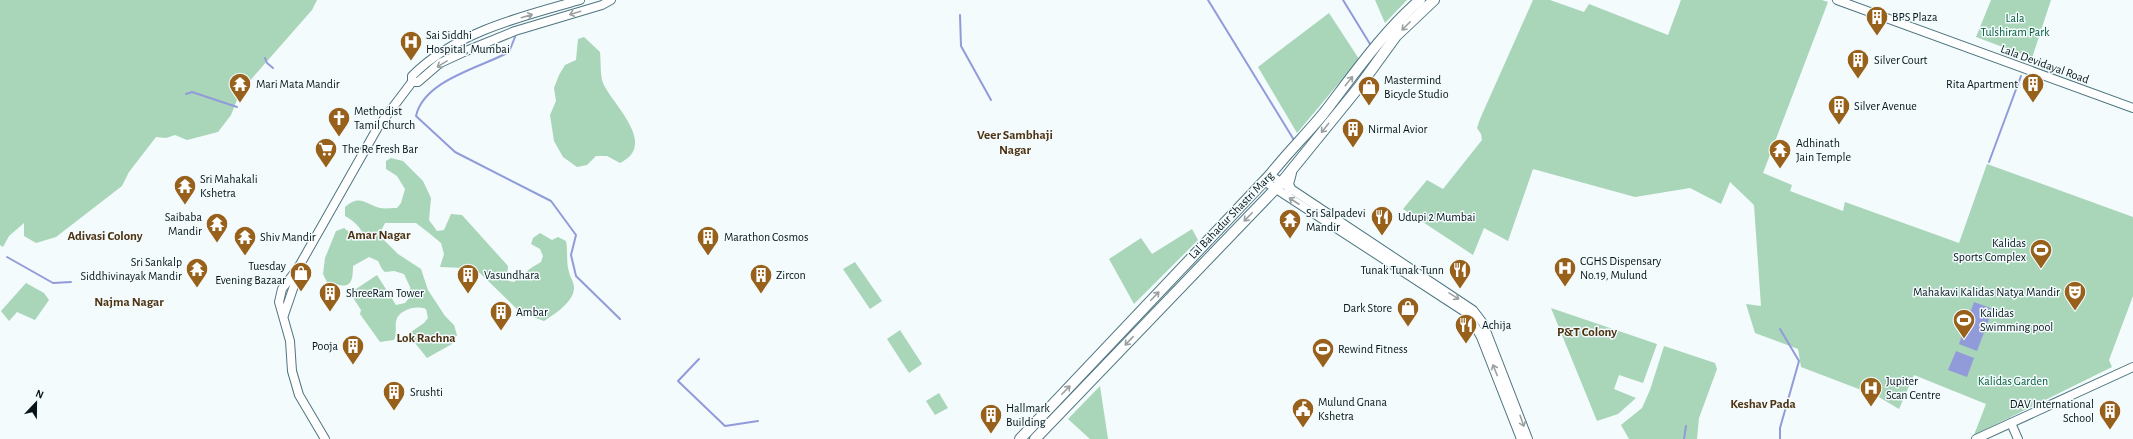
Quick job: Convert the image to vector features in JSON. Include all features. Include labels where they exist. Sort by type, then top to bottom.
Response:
[{"type":"main road","name":"Lal Bahadur Shastri Marg","points":[[1020,439],[1267,178],[1292,148],[1308,132],[1386,34],[1420,0]]},
{"type":"main road","name":"Lal Bahadur Shastri Marg","points":[[1034,439],[1278,186],[1359,87],[1396,36],[1434,0]]},
{"type":"main road","points":[[1290,189],[1288,180],[1292,169]]},
{"type":"street","points":[[325,439],[298,395],[292,371],[290,341],[284,315],[279,302],[279,296],[298,268],[378,127],[412,82],[412,76],[436,55],[457,44],[510,21],[580,0]]},
{"type":"street","points":[[412,82],[418,82],[440,64],[466,51],[515,31],[602,5],[611,0]]},
{"type":"street","name":"Lala Devidayal Road","points":[[1837,0],[2133,108]]},
{"type":"street","points":[[510,21],[515,31]]},
{"type":"street","points":[[1267,178],[1468,314],[1481,337],[1521,439]]},
{"type":"street","points":[[1278,186],[1290,189],[1372,248],[1473,310],[1483,323],[1528,439]]},
{"type":"street","points":[[1976,439],[2133,367]]},
{"type":"street","points":[[2011,423],[2018,439]]},
{"type":"green space","points":[[0,0],[317,0],[312,10],[240,92],[231,115],[218,132],[187,140],[175,135],[166,138],[156,137],[129,172],[122,186],[56,237],[36,243],[24,236],[24,223],[9,236],[3,247],[0,245]]},
{"type":"green space","points":[[1375,0],[1407,0],[1385,23]]},
{"type":"green space","name":"Kalidas Garden","points":[[1533,0],[1550,0],[1584,12],[1589,4],[1668,35],[1681,0],[1822,0],[1828,2],[1763,173],[1792,185],[1790,191],[1843,211],[1845,202],[1959,243],[1987,164],[2133,217],[2133,296],[2109,360],[2112,367],[1974,435],[1986,404],[1914,375],[1899,409],[1877,396],[1801,367],[1798,349],[1755,333],[1746,304],[1761,306],[1754,205],[1730,182],[1721,204],[1690,188],[1635,197],[1533,169],[1508,241],[1484,228],[1473,255],[1403,209],[1427,180],[1443,189],[1482,140],[1481,134],[1477,128],[1480,119]]},
{"type":"green space","name":"Lala Tulshiram Park","points":[[1991,0],[2051,0],[2032,58],[1976,37]]},
{"type":"green space","points":[[1329,13],[1359,59],[1297,133],[1258,67]]},
{"type":"green space","points":[[584,37],[600,52],[603,83],[630,124],[634,135],[635,146],[631,155],[620,163],[607,156],[596,156],[587,165],[577,167],[563,157],[554,141],[550,115],[556,101],[554,88],[565,65],[576,60],[578,39]]},
{"type":"green space","points":[[391,158],[403,161],[423,181],[431,198],[429,220],[437,231],[444,230],[451,214],[462,215],[508,266],[507,276],[509,281],[514,282],[541,262],[543,256],[540,249],[531,244],[533,238],[540,233],[552,240],[558,237],[566,241],[568,268],[574,287],[571,297],[564,307],[544,321],[520,312],[480,273],[464,268],[440,267],[444,254],[441,243],[416,223],[385,223],[379,235],[398,254],[421,269],[428,290],[445,316],[454,325],[457,335],[452,344],[427,358],[415,343],[411,332],[424,323],[428,318],[426,309],[413,308],[404,311],[398,317],[396,321],[396,333],[394,340],[380,342],[360,314],[361,310],[350,293],[377,275],[396,305],[405,303],[411,296],[410,287],[404,274],[394,271],[385,272],[378,261],[369,257],[353,266],[352,279],[347,285],[327,282],[323,274],[325,258],[336,231],[344,228],[359,240],[364,237],[357,225],[345,216],[345,207],[355,201],[362,201],[380,208],[397,208],[401,203],[405,189],[397,176],[386,169],[386,161]]},
{"type":"green space","points":[[1192,229],[1198,240],[1134,304],[1109,259],[1141,238],[1152,254]]},
{"type":"green space","points":[[855,262],[882,301],[870,309],[843,269]]},
{"type":"green space","points":[[26,283],[44,293],[49,300],[35,320],[17,312],[9,321],[1,311]]},
{"type":"green space","points":[[1551,308],[1657,344],[1643,383],[1619,375],[1614,389],[1636,398],[1618,414],[1597,421]]},
{"type":"green space","points":[[900,330],[922,364],[909,373],[887,339]]},
{"type":"green space","points":[[1664,346],[1715,363],[1717,369],[1699,418],[1697,439],[1629,439],[1621,425],[1642,408],[1650,390]]},
{"type":"green space","points":[[1100,386],[1108,439],[1090,439],[1068,419]]},
{"type":"green space","points":[[939,393],[948,408],[935,415],[926,401]]},
{"type":"water","points":[[1974,302],[1993,309],[1977,351],[1959,344]]},
{"type":"water","points":[[1956,351],[1974,358],[1967,377],[1948,370]]},
{"type":"waterway","points":[[1208,0],[1294,140]]},
{"type":"waterway","points":[[1343,0],[1370,44]]},
{"type":"waterway","points":[[960,15],[961,46],[991,100]]},
{"type":"waterway","points":[[515,37],[509,52],[455,76],[441,84],[430,93],[421,104],[416,116],[455,152],[551,201],[576,235],[571,255],[576,276],[620,319]]},
{"type":"waterway","points":[[265,58],[267,63],[273,68]]},
{"type":"waterway","points":[[1989,162],[2021,76]]},
{"type":"waterway","points":[[186,94],[192,92],[237,107]]},
{"type":"waterway","points":[[7,257],[53,283],[71,282]]},
{"type":"waterway","points":[[1780,329],[1799,361],[1780,428],[1780,439]]},
{"type":"waterway","points":[[699,359],[678,381],[725,426],[758,421]]},
{"type":"waterway","points":[[1684,439],[1686,426]]},
{"type":"place","name":"BPS Plaza","points":[[1877,36]]},
{"type":"place","name":"Sai Siddhi Hospital, Mumbai","points":[[411,62]]},
{"type":"place","name":"Silver Court","points":[[1858,80]]},
{"type":"place","name":"Mari Mata Mandir","points":[[240,104]]},
{"type":"place","name":"Rita Apartment","points":[[2033,104]]},
{"type":"place","name":"Mastermind Bicycle Studio","points":[[1369,106]]},
{"type":"place","name":"Silver Avenue","points":[[1839,126]]},
{"type":"place","name":"Methodist Tamil Church","points":[[339,138]]},
{"type":"place","name":"Nirmal Avior","points":[[1353,148]]},
{"type":"place","name":"The Re Fresh Bar","points":[[326,168]]},
{"type":"place","name":"Adhinath Jain Temple","points":[[1780,170]]},
{"type":"place","name":"Sri Mahakali Kshetra","points":[[185,206]]},
{"type":"place","name":"Udupi 2 Mumbai","points":[[1382,236]]},
{"type":"place","name":"Sri Salpadevi Mandir","points":[[1290,240]]},
{"type":"place","name":"Saibaba Mandir","points":[[217,244]]},
{"type":"place","name":"Shiv Mandir","points":[[245,256]]},
{"type":"place","name":"Marathon Cosmos","points":[[708,256]]},
{"type":"place","name":"Kalidas Sports Complex","points":[[2041,270]]},
{"type":"place","name":"Sri Sankalp Siddhivinayak Mandir","points":[[197,288]]},
{"type":"place","name":"CGHS Dispensary No.19, Mulund","points":[[1565,288]]},
{"type":"place","name":"Tunak Tunak Tunn","points":[[1460,290]]},
{"type":"place","name":"Tuesday Evening Bazaar","points":[[301,292]]},
{"type":"place","name":"Vasundhara","points":[[468,294]]},
{"type":"place","name":"Zircon","points":[[761,294]]},
{"type":"place","name":"ShreeRam Tower","points":[[330,312]]},
{"type":"place","name":"Mahakavi Kalidas Natya Mandir","points":[[2075,312]]},
{"type":"place","name":"Dark Store","points":[[1408,328]]},
{"type":"place","name":"Ambar","points":[[501,332]]},
{"type":"place","name":"Kalidas Swimming pool","points":[[1964,340]]},
{"type":"place","name":"Achija","points":[[1466,344]]},
{"type":"place","name":"Pooja","points":[[353,366]]},
{"type":"place","name":"Rewind Fitness","points":[[1323,368]]},
{"type":"place","name":"Jupiter Scan Centre","points":[[1871,408]]},
{"type":"place","name":"Srushti","points":[[394,412]]},
{"type":"place","name":"Mulund Gnana Kshetra","points":[[1303,428]]},
{"type":"place","name":"DAV International School","points":[[2110,430]]},
{"type":"place","name":"Hallmark Building","points":[[991,434]]},
{"type":"district","name":"Veer Sambhaji Nagar","points":[[1015,142]]},
{"type":"district","name":"Amar Nagar","points":[[379,235]]},
{"type":"district","name":"Adivasi Colony","points":[[105,236]]},
{"type":"district","name":"Najma Nagar","points":[[129,302]]},
{"type":"district","name":"P&T Colony","points":[[1587,332]]},
{"type":"district","name":"Lok Rachna","points":[[426,338]]},
{"type":"district","name":"Keshav Pada","points":[[1763,404]]}]
